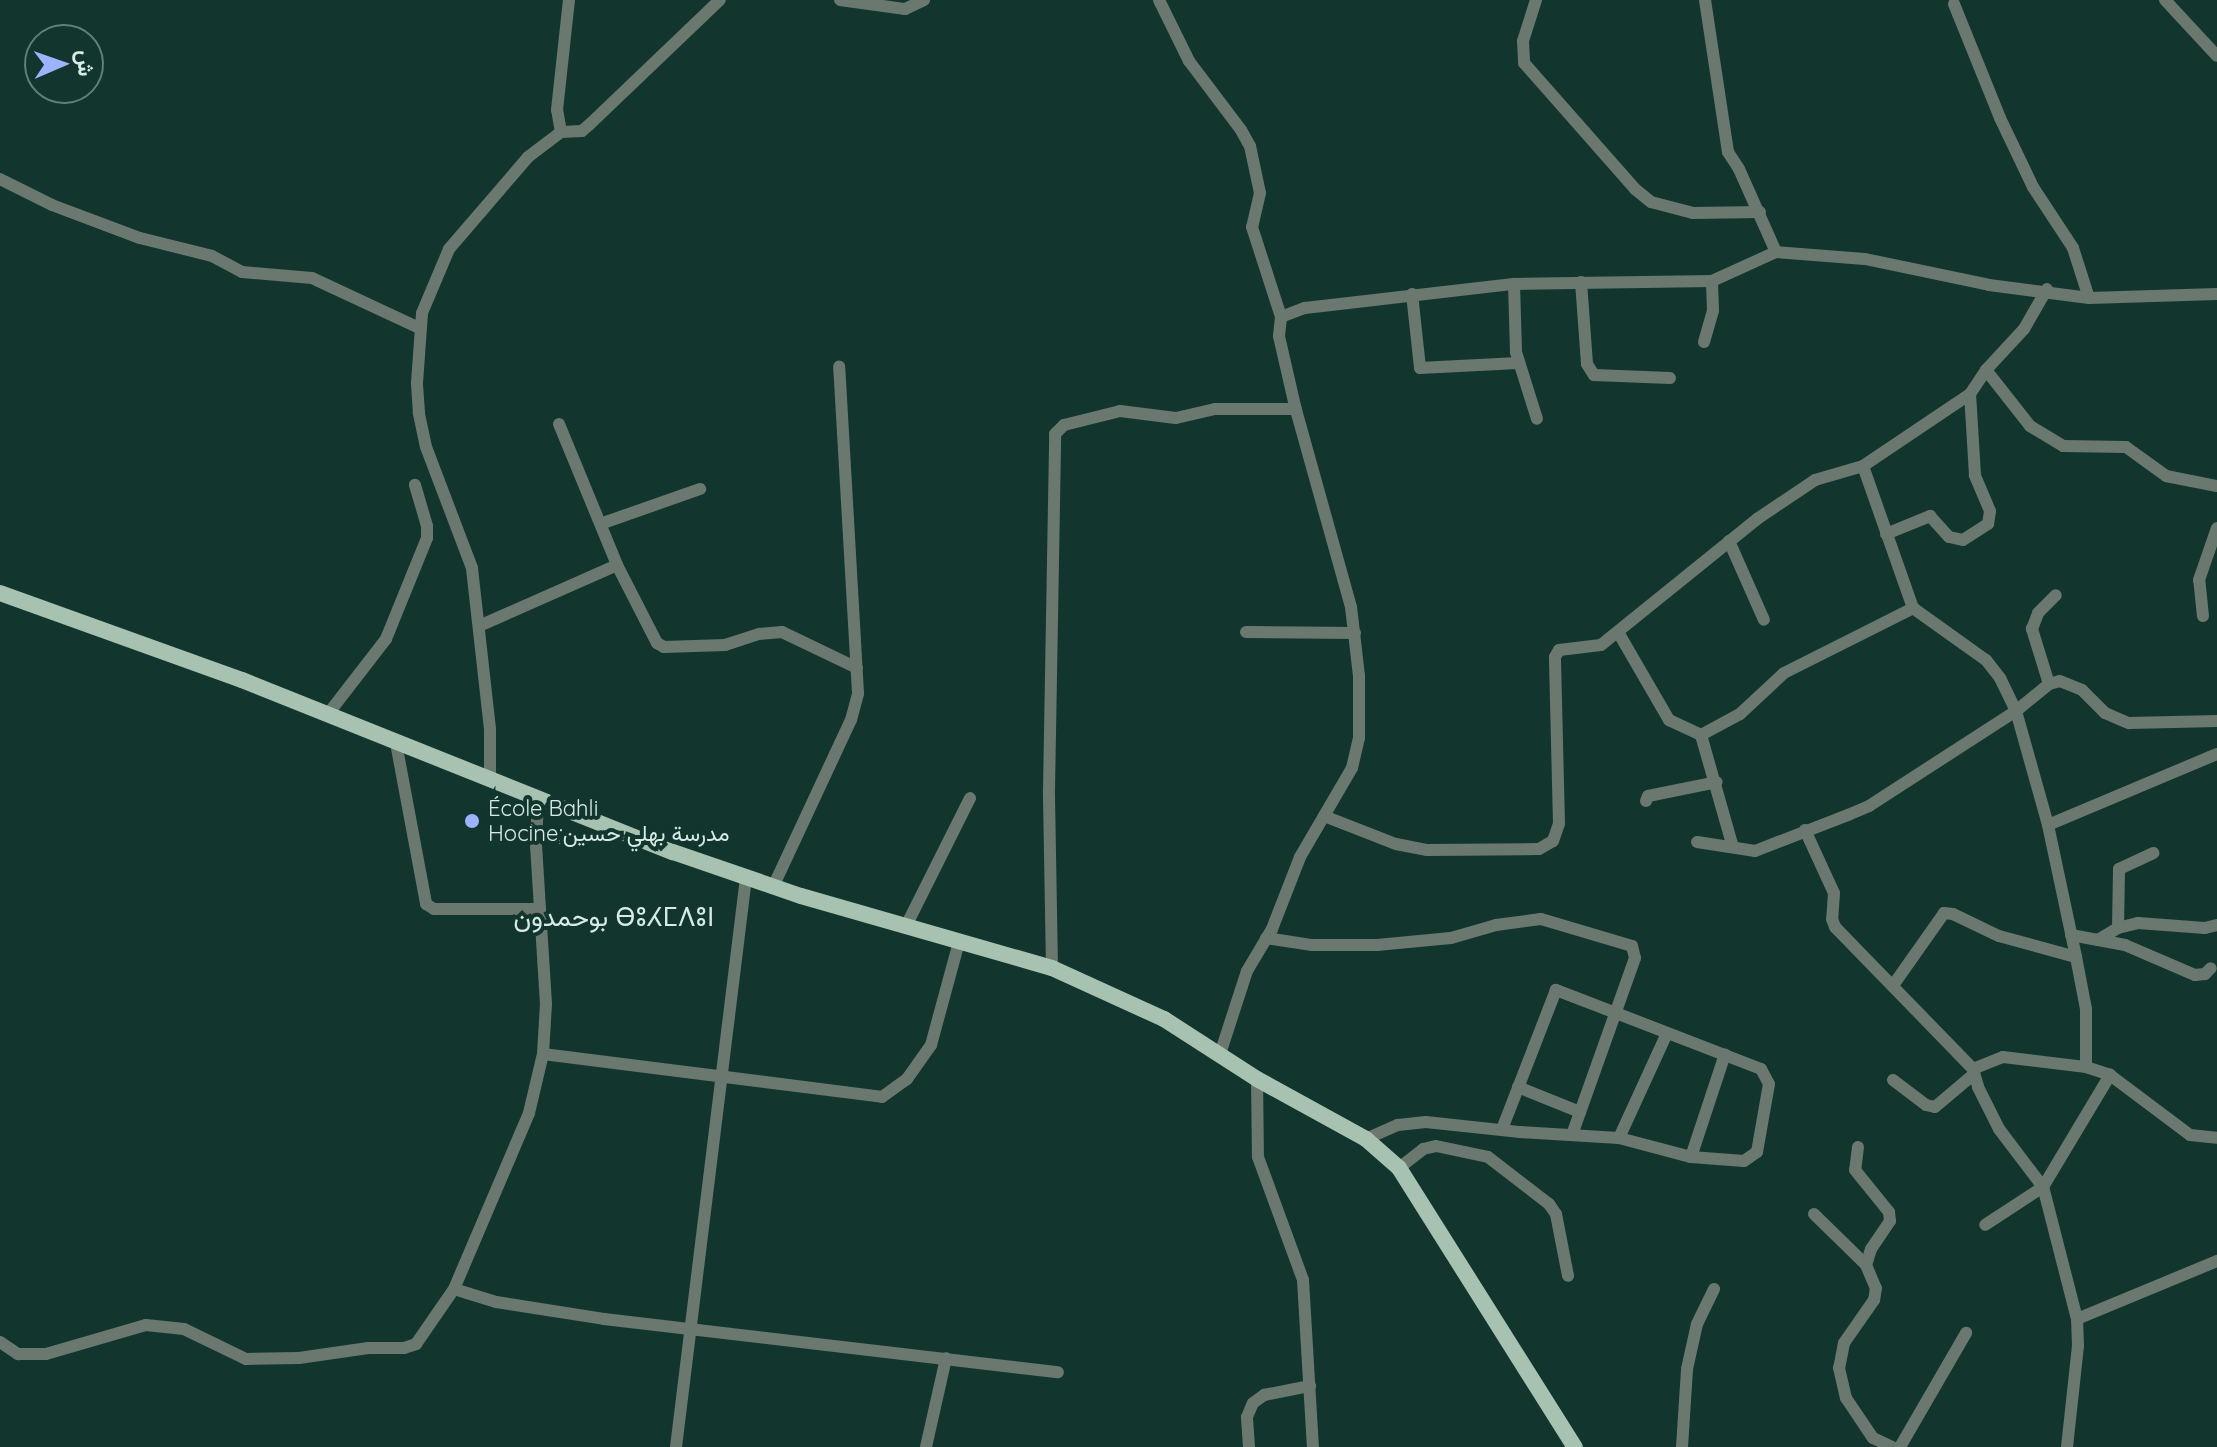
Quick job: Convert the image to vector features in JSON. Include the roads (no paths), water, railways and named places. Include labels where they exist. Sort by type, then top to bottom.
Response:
[{"type":"main road","points":[[0,593],[328,714],[538,799],[746,878],[1052,968],[1164,1019],[1257,1079],[1366,1139],[1399,1168],[1575,1447]]},
{"type":"street","points":[[561,132],[557,110],[569,0]]},
{"type":"street","points":[[490,780],[490,729],[472,568],[426,447],[419,413],[419,328],[435,276],[449,249],[528,157],[561,132],[582,131],[720,0]]},
{"type":"street","points":[[840,0],[905,9],[924,0]]},
{"type":"street","points":[[1159,0],[1189,61],[1250,146],[1260,193],[1252,227],[1281,317],[1279,336],[1296,409],[1341,567],[1355,633],[1360,724],[1357,754],[1343,788],[1300,857],[1282,909],[1239,989],[1220,1054]]},
{"type":"street","points":[[1536,0],[1523,41],[1524,63],[1635,189],[1651,202],[1693,213],[1760,212]]},
{"type":"street","points":[[1705,0],[1728,152],[1760,212],[1776,252]]},
{"type":"street","points":[[2165,0],[2217,56]]},
{"type":"street","points":[[1954,4],[2000,118],[2033,187],[2073,248],[2089,298]]},
{"type":"street","points":[[0,179],[52,205],[140,238],[212,256],[242,272],[312,278],[419,328]]},
{"type":"street","points":[[1281,317],[1305,308],[1514,284],[1712,281],[1776,252],[1865,259],[1989,285],[2047,289],[2089,298],[2217,294]]},
{"type":"street","points":[[1704,342],[1713,311],[1712,281]]},
{"type":"street","points":[[1581,282],[1587,364],[1594,375],[1670,378]]},
{"type":"street","points":[[1514,284],[1518,363],[1537,419]]},
{"type":"street","points":[[1324,816],[1396,844],[1427,850],[1539,849],[1553,841],[1559,824],[1555,657],[1559,650],[1601,645],[1716,548],[1815,480],[1863,466],[1970,394],[1986,370],[2024,329],[2047,289]]},
{"type":"street","points":[[1412,294],[1420,368],[1518,363]]},
{"type":"street","points":[[773,887],[851,720],[858,693],[839,367]]},
{"type":"street","points":[[1986,370],[2030,426],[2063,446],[2126,447],[2166,476],[2217,486]]},
{"type":"street","points":[[1886,534],[1930,516],[1949,537],[1963,540],[1988,524],[1990,511],[1975,475],[1970,394]]},
{"type":"street","points":[[1052,968],[1049,790],[1055,434],[1064,425],[1120,411],[1176,418],[1215,409],[1296,409]]},
{"type":"street","points":[[559,424],[603,523],[617,565],[659,645],[725,645],[759,634],[782,632],[857,668]]},
{"type":"street","points":[[1863,466],[1913,608],[1986,660],[2000,678],[2016,711],[2048,825],[2076,957],[2086,1009],[2086,1067]]},
{"type":"street","points":[[328,714],[386,639],[427,538],[427,526],[415,485]]},
{"type":"street","points":[[603,523],[700,489]]},
{"type":"street","points":[[2203,616],[2199,580],[2217,528]]},
{"type":"street","points":[[1729,541],[1764,620]]},
{"type":"street","points":[[479,626],[617,565]]},
{"type":"street","points":[[2049,684],[2032,629],[2038,613],[2056,595]]},
{"type":"street","points":[[1701,735],[1740,714],[1784,673],[1913,608]]},
{"type":"street","points":[[1246,632],[1355,633]]},
{"type":"street","points":[[1618,632],[1669,720],[1701,735],[1717,782],[1733,847]]},
{"type":"street","points":[[1697,842],[1755,851],[1869,806],[2016,711],[2049,684],[2070,683],[2105,713],[2129,723],[2217,721]]},
{"type":"street","points":[[396,743],[426,904],[434,909],[540,909]]},
{"type":"street","points":[[2048,825],[2217,754]]},
{"type":"street","points":[[1646,801],[1648,796],[1717,782]]},
{"type":"street","points":[[906,926],[970,798]]},
{"type":"street","points":[[0,1342],[18,1354],[46,1354],[146,1325],[184,1329],[246,1359],[284,1359],[368,1348],[404,1348],[416,1344],[454,1289],[529,1113],[543,1054],[546,1004],[536,846],[538,799]]},
{"type":"street","points":[[1805,830],[1834,893],[1832,919],[1835,927],[1894,984],[1973,1071],[1999,1129],[2043,1187],[2077,1319],[2078,1346],[2067,1447]]},
{"type":"street","points":[[2118,928],[2119,869],[2154,853]]},
{"type":"street","points":[[676,1447],[746,878]]},
{"type":"street","points":[[1894,984],[1944,913],[1953,914],[1999,936],[2076,957]]},
{"type":"street","points":[[1266,938],[1312,945],[1377,945],[1451,938],[1533,919],[1550,921],[1634,948],[1635,958],[1572,1135]]},
{"type":"street","points":[[2098,940],[2118,928],[2155,922],[2192,927],[2217,925]]},
{"type":"street","points":[[2071,935],[2125,945],[2195,975],[2211,968]]},
{"type":"street","points":[[543,1054],[723,1074],[877,1097],[894,1090],[920,1063],[931,1045],[959,942]]},
{"type":"street","points":[[1366,1139],[1398,1125],[1426,1122],[1502,1129],[1572,1135],[1619,1138],[1691,1157],[1744,1161],[1757,1152],[1769,1084],[1761,1069],[1615,1012],[1554,992],[1502,1129]]},
{"type":"street","points":[[1619,1138],[1667,1033]]},
{"type":"street","points":[[1691,1157],[1725,1054]]},
{"type":"street","points":[[1893,1080],[1926,1105],[1935,1107],[1973,1071],[2003,1057],[2086,1067],[2110,1075],[2190,1135],[2217,1138]]},
{"type":"street","points":[[1985,1225],[2043,1187],[2110,1075]]},
{"type":"street","points":[[1257,1079],[1258,1157],[1303,1280],[1313,1447]]},
{"type":"street","points":[[1518,1087],[1580,1112]]},
{"type":"street","points":[[1399,1168],[1423,1149],[1436,1146],[1488,1157],[1549,1204],[1556,1214],[1568,1276]]},
{"type":"street","points":[[1858,1147],[1855,1170],[1889,1212],[1890,1221],[1871,1249],[1866,1265]]},
{"type":"street","points":[[1814,1214],[1866,1265],[1876,1288],[1874,1300],[1844,1343],[1839,1368],[1846,1398],[1873,1438],[1892,1447]]},
{"type":"street","points":[[2077,1319],[2217,1261]]},
{"type":"street","points":[[454,1289],[557,1313],[1058,1372]]},
{"type":"street","points":[[1682,1447],[1687,1369],[1697,1324],[1714,1289]]},
{"type":"street","points":[[1900,1447],[1966,1333]]},
{"type":"street","points":[[926,1447],[946,1358]]},
{"type":"street","points":[[1249,1447],[1247,1417],[1253,1403],[1264,1395],[1310,1386]]},
{"type":"place","name":"École Bahli Hocine;مدرسة بهلي حسين","points":[[472,821]]},
{"type":"district","name":"بوحمدون ⴱⵓⵃⵎⴷⵓⵏ","points":[[614,917]]}]
